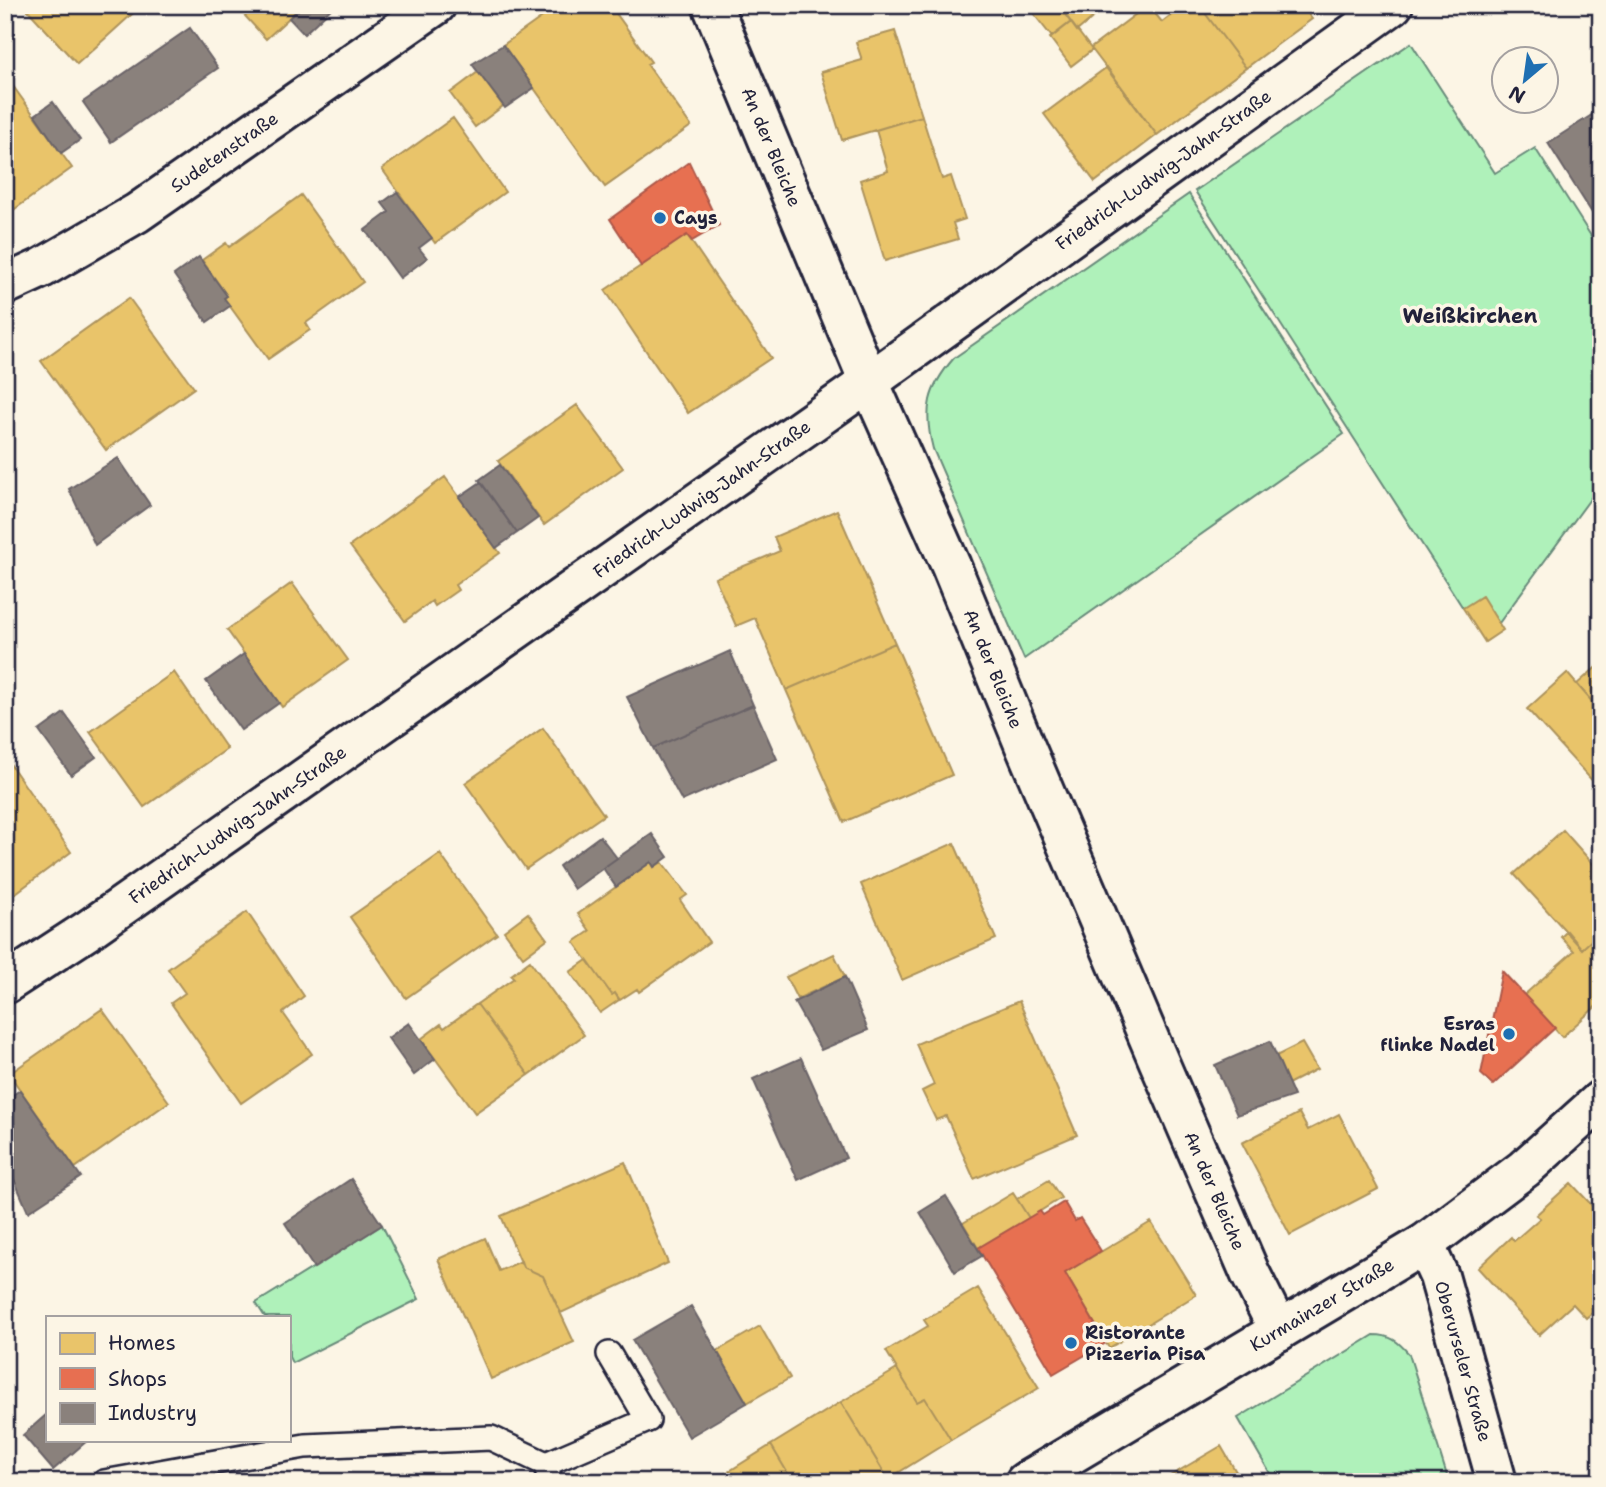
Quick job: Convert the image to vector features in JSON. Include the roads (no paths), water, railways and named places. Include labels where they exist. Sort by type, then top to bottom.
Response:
[{"type":"street","name":"Sudetenstraße","points":[[5,285],[42,268],[137,213],[436,5]]},
{"type":"street","name":"An der Bleiche","points":[[712,5],[869,382],[951,566],[1244,1261],[1279,1331]]},
{"type":"street","name":"Friedrich-Ludwig-Jahn-Straße","points":[[5,984],[88,930],[869,382],[1392,5]]},
{"type":"street","name":"Kurmainzer Straße","points":[[1026,1482],[1424,1244],[1524,1169],[1601,1100]]},
{"type":"street","name":"Oberurseler Straße","points":[[1424,1244],[1438,1276],[1497,1482]]},
{"type":"lane","points":[[104,1482],[305,1446],[491,1438],[548,1473],[648,1420],[609,1354]]},
{"type":"place","name":"Cays","points":[[660,218]]},
{"type":"place","name":"Esras flinke Nadel","points":[[1509,1034]]},
{"type":"place","name":"Ristorante Pizzeria Pisa","points":[[1071,1343]]},
{"type":"district","name":"Weißkirchen","points":[[1470,316]]}]
